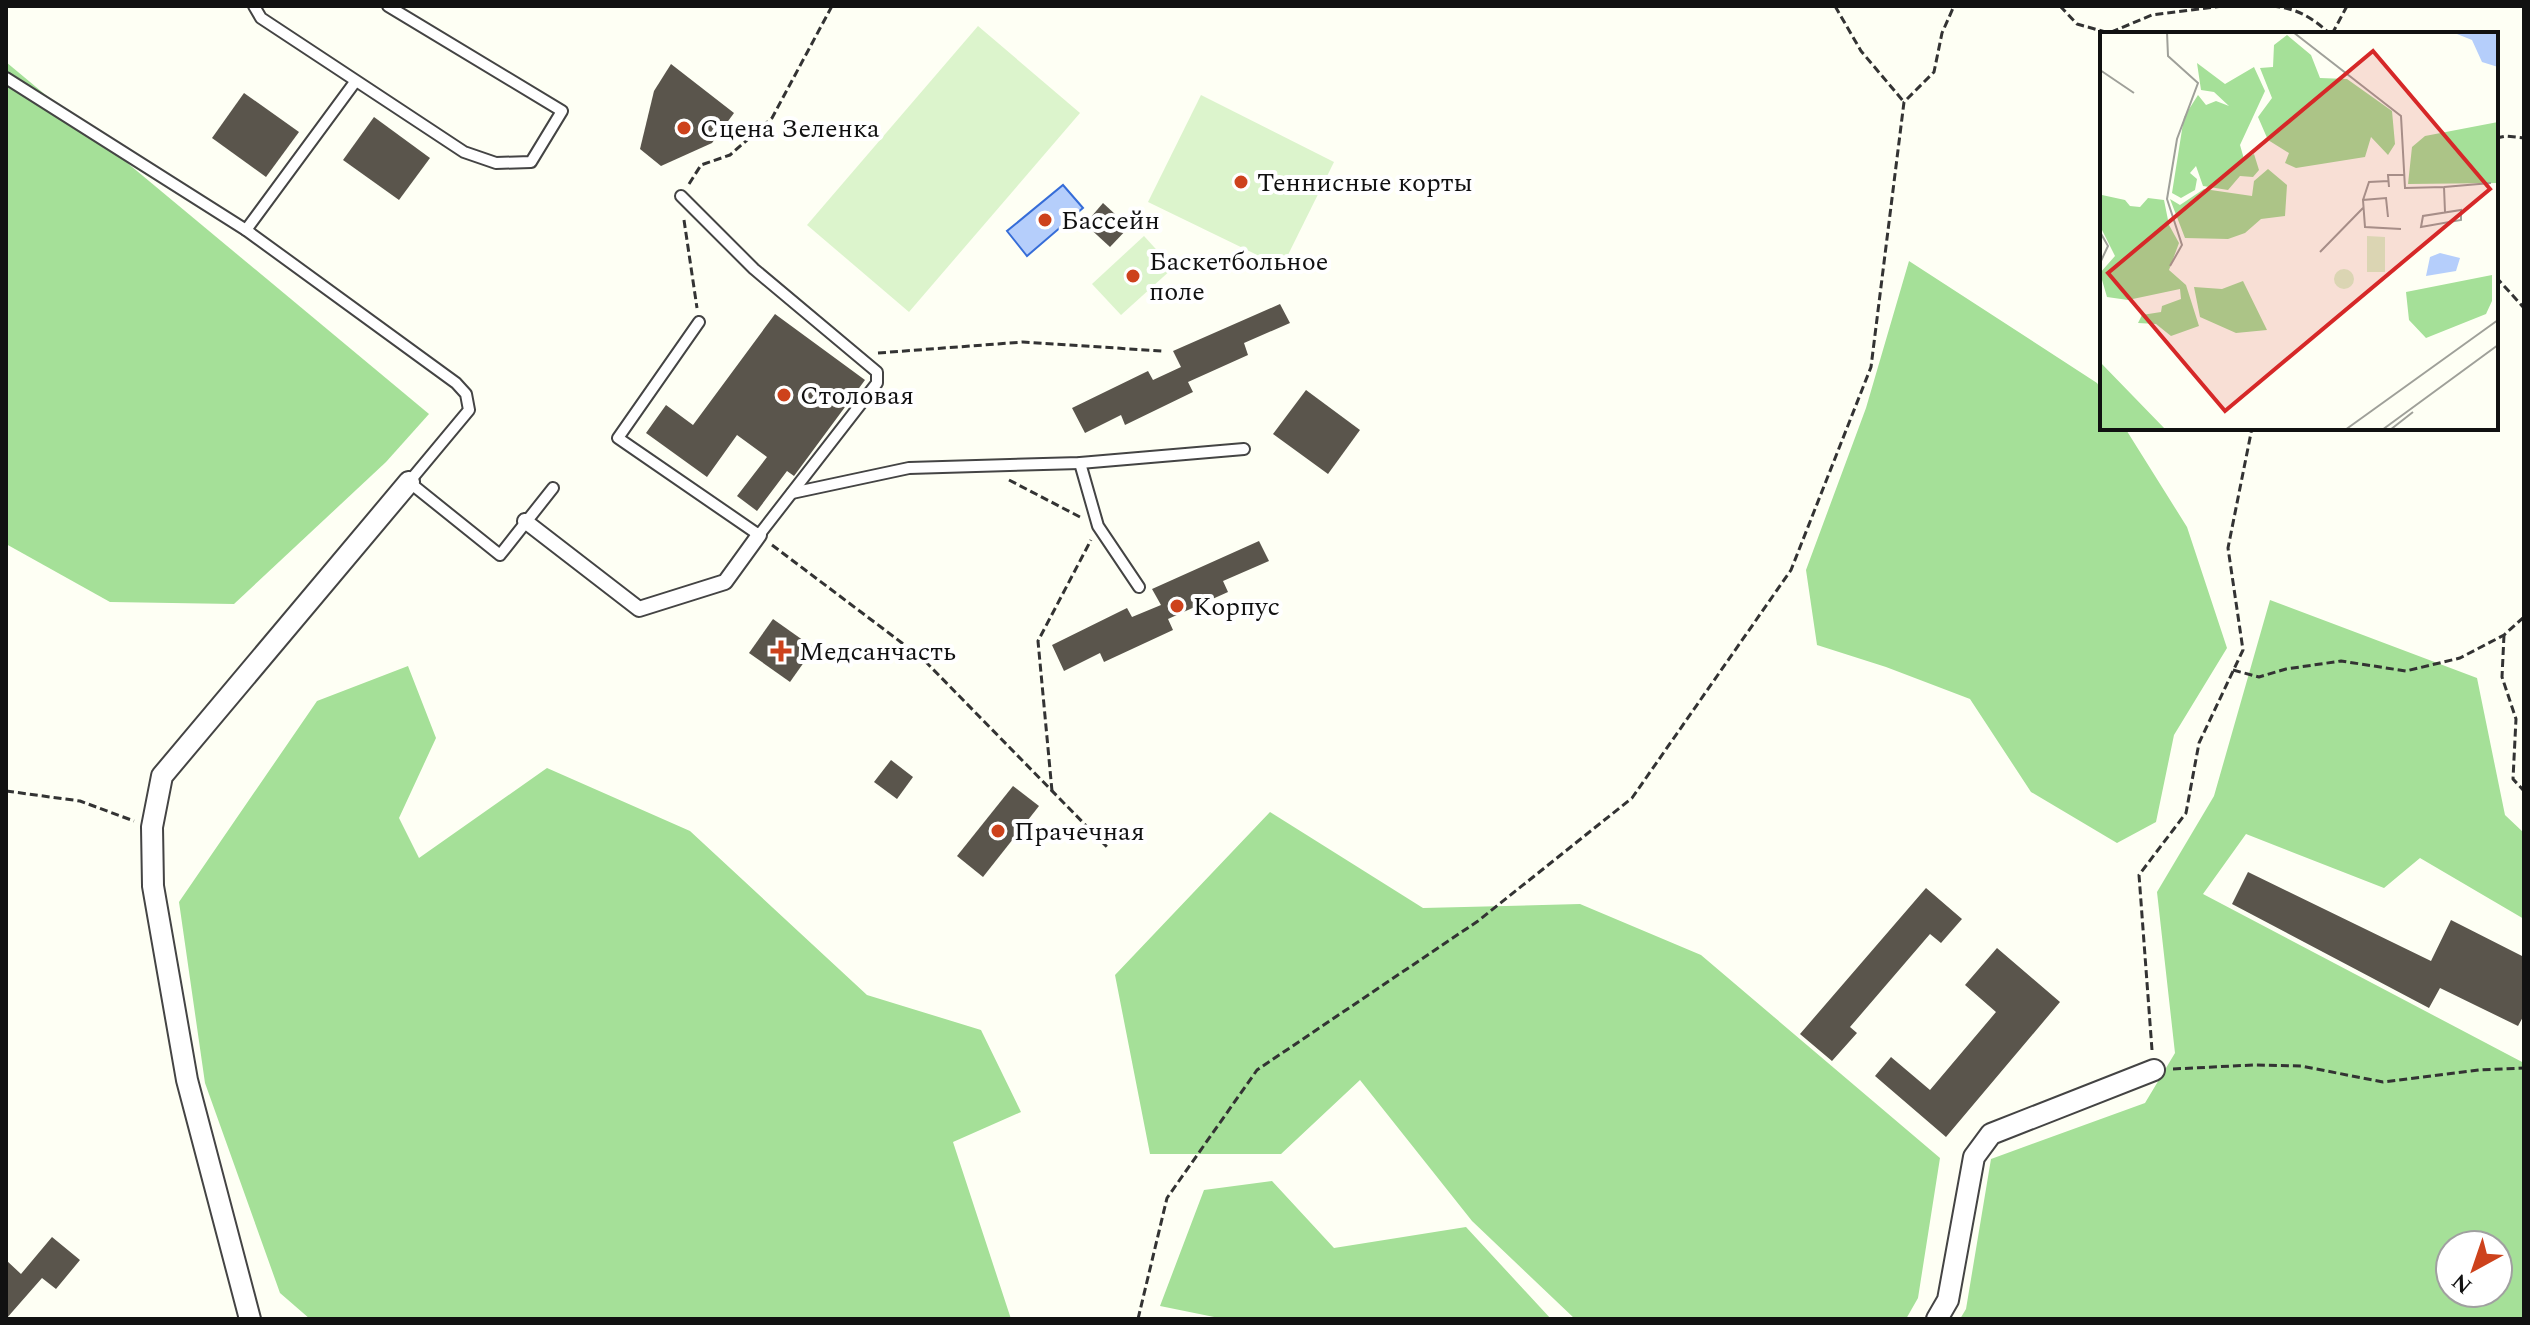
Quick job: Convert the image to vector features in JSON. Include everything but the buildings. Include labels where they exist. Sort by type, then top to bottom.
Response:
[{"type":"street","points":[[250,1319],[187,1080],[153,886],[152,827],[162,776],[409,482]]},
{"type":"street","points":[[525,521],[639,609],[725,582],[759,535]]},
{"type":"street","points":[[1937,1319],[1948,1300],[1974,1157],[1991,1134],[2154,1070]]},
{"type":"lane","points":[[254,6],[261,18],[464,152],[496,163],[531,162],[562,111],[388,6]]},
{"type":"lane","points":[[6,78],[246,230],[456,383],[466,394],[469,410],[409,482],[500,555],[553,488]]},
{"type":"lane","points":[[246,230],[355,82]]},
{"type":"lane","points":[[681,196],[754,269],[877,372],[877,383],[759,535],[618,438],[699,322]]},
{"type":"lane","points":[[792,493],[909,468],[1080,463],[1244,449]]},
{"type":"lane","points":[[1080,463],[1098,526],[1139,587]]},
{"type":"path","points":[[699,322],[681,196],[701,165],[730,155],[772,118],[832,6]]},
{"type":"path","points":[[1835,6],[1861,51],[1904,102]]},
{"type":"path","points":[[1138,1319],[1167,1198],[1257,1070],[1478,921],[1632,798],[1791,570],[1871,367],[1904,102],[1934,72],[1942,33],[1954,6]]},
{"type":"path","points":[[2060,6],[2077,24],[2105,32]]},
{"type":"path","points":[[2111,32],[2152,15],[2223,6]]},
{"type":"path","points":[[2272,6],[2289,8],[2314,19],[2329,32]]},
{"type":"path","points":[[2332,32],[2347,6]]},
{"type":"path","points":[[2498,138],[2524,138]]},
{"type":"path","points":[[2498,279],[2524,308]]},
{"type":"path","points":[[855,354],[1023,342],[1162,351]]},
{"type":"path","points":[[2252,430],[2228,548],[2243,650],[2199,743],[2186,813],[2139,875],[2154,1070],[2301,1066],[2383,1082],[2479,1070],[2524,1068]]},
{"type":"path","points":[[982,466],[1098,526],[1038,641],[1052,791]]},
{"type":"path","points":[[759,535],[922,658],[1107,847]]},
{"type":"path","points":[[2233,670],[2259,677],[2286,669],[2341,661],[2406,671],[2460,658],[2504,635],[2524,617]]},
{"type":"path","points":[[2504,635],[2502,677],[2516,719],[2513,779],[2524,791]]},
{"type":"path","points":[[6,791],[80,801],[152,827]]},
{"type":"green space","points":[[978,26],[1080,113],[909,312],[807,225]]},
{"type":"green space","points":[[6,62],[429,414],[386,462],[234,604],[110,602],[6,544]]},
{"type":"green space","name":"Теннисные корты","points":[[1201,95],[1334,162],[1282,267],[1148,202]]},
{"type":"green space","name":"Баскетбольное поле","points":[[1144,236],[1173,268],[1121,315],[1092,284]]},
{"type":"green space","points":[[1909,261],[2097,383],[2100,388],[2100,430],[2126,430],[2187,527],[2227,648],[2174,735],[2156,822],[2117,843],[2031,792],[1970,699],[1817,645],[1806,570],[1866,408]]},
{"type":"green space","points":[[2270,600],[2477,678],[2505,815],[2524,833],[2524,919],[2420,858],[2384,888],[2246,834],[2203,894],[2524,1063],[2524,1319],[1960,1319],[1966,1309],[1991,1159],[2145,1103],[2175,1053],[2157,892],[2214,796]]},
{"type":"green space","points":[[408,666],[436,738],[399,818],[419,858],[547,768],[690,831],[867,995],[981,1030],[1021,1112],[953,1142],[1011,1319],[310,1319],[280,1293],[205,1083],[179,902],[317,701]]},
{"type":"green space","points":[[1270,812],[1423,908],[1580,904],[1701,955],[1940,1158],[1918,1298],[1906,1319],[1575,1319],[1472,1221],[1360,1080],[1281,1154],[1150,1154],[1115,975]]},
{"type":"green space","points":[[1272,1181],[1334,1248],[1466,1227],[1551,1319],[1224,1319],[1160,1306],[1204,1190]]},
{"type":"water","name":"Бассейн","points":[[1063,185],[1083,208],[1027,256],[1007,231]]},
{"type":"place","name":"Сцена Зеленка","points":[[684,128]]},
{"type":"place","name":"Теннисные корты","points":[[1241,182]]},
{"type":"place","name":"Бассейн","points":[[1045,220]]},
{"type":"place","name":"Баскетбольное поле","points":[[1133,276]]},
{"type":"place","name":"Столовая","points":[[784,395]]},
{"type":"place","name":"Корпус","points":[[1177,606]]},
{"type":"place","name":"Медсанчасть","points":[[781,651]]},
{"type":"place","name":"Прачечная","points":[[998,831]]}]
